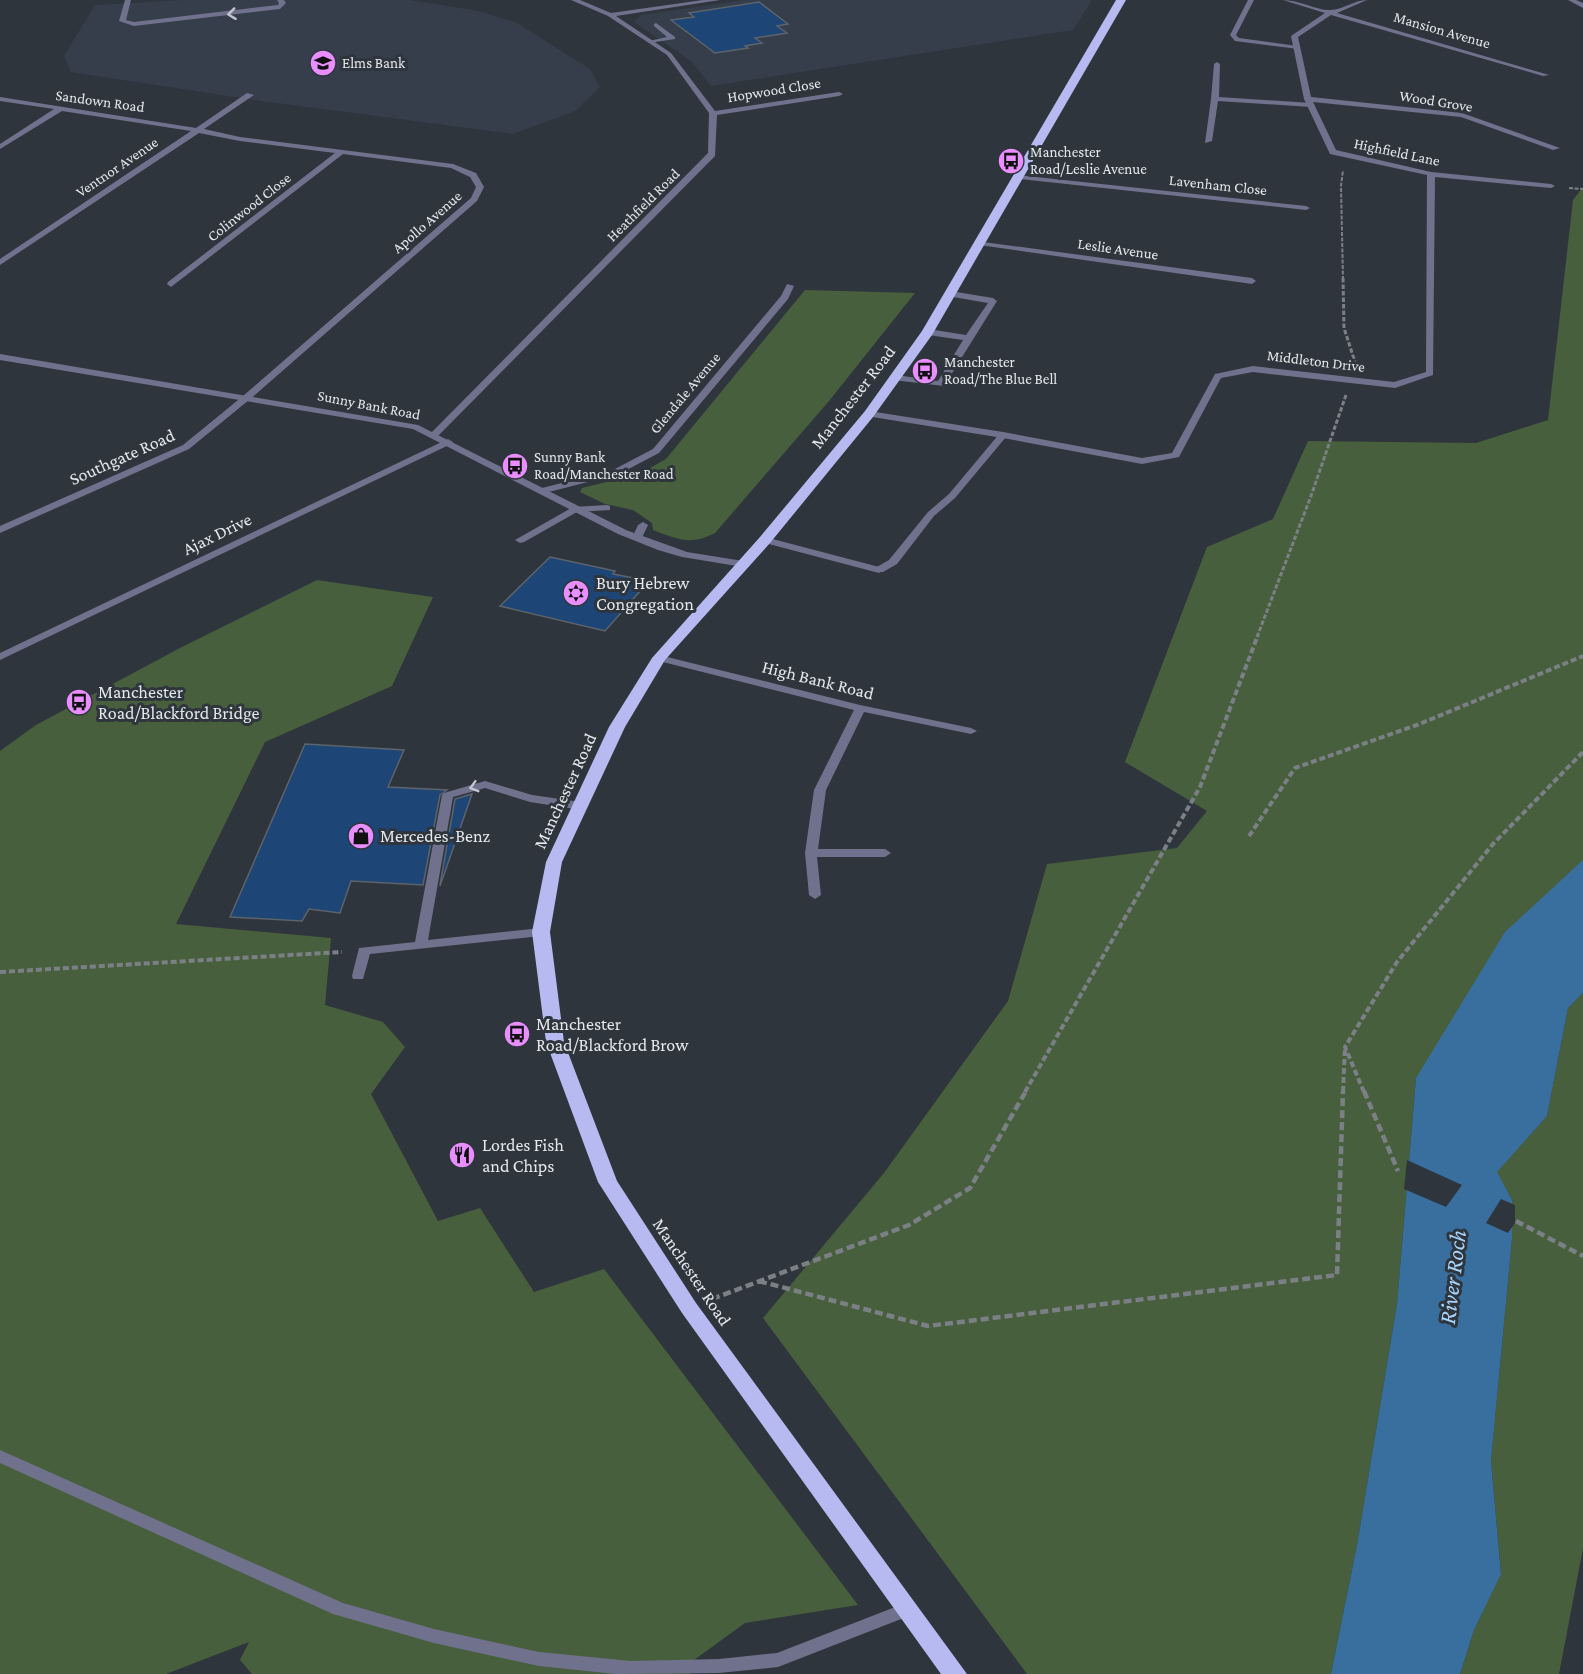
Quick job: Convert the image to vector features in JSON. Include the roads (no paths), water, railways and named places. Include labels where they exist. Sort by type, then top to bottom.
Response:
[{"type":"highway","name":"Manchester Road","points":[[955,1674],[689,1308],[608,1182],[555,1042],[541,932],[554,862],[617,727],[659,658],[765,540],[896,378],[928,332],[1121,0]]},
{"type":"street","points":[[128,0],[122,21],[134,24],[280,7],[283,3],[280,0]]},
{"type":"street","points":[[574,0],[610,15],[669,54],[713,113]]},
{"type":"street","points":[[610,15],[717,0]]},
{"type":"street","points":[[1251,0],[1233,35],[1237,40],[1296,48],[1294,36],[1332,12],[1364,0]]},
{"type":"street","name":"Mansion Avenue","points":[[1286,0],[1545,75]]},
{"type":"street","points":[[1571,0],[1583,6]]},
{"type":"street","points":[[651,42],[674,38],[656,25]]},
{"type":"street","name":"Highfield Lane","points":[[1296,48],[1310,102],[1333,152],[1431,174],[1551,186]]},
{"type":"street","points":[[1208,141],[1215,99],[1217,64]]},
{"type":"street","name":"Hopwood Close","points":[[713,113],[839,94]]},
{"type":"street","name":"Ventnor Avenue","points":[[0,263],[250,95]]},
{"type":"street","name":"Sandown Road","points":[[0,99],[195,130]]},
{"type":"street","name":"Wood Grove","points":[[1215,99],[1310,102],[1462,115],[1556,148]]},
{"type":"street","points":[[0,147],[60,109]]},
{"type":"street","name":"Heathfield Road","points":[[434,435],[712,154],[713,113]]},
{"type":"street","name":"Apollo Avenue","points":[[195,130],[240,139],[453,166],[473,175],[480,187],[474,199],[246,398]]},
{"type":"street","name":"Colinwood Close","points":[[171,284],[343,151]]},
{"type":"street","name":"Middleton Drive","points":[[869,414],[1004,435],[1142,461],[1176,455],[1218,376],[1253,369],[1395,385],[1430,374],[1431,174]]},
{"type":"street","name":"Lavenham Close","points":[[1020,177],[1306,208]]},
{"type":"street","name":"Leslie Avenue","points":[[979,243],[1252,281]]},
{"type":"street","name":"Glendale Avenue","points":[[542,491],[616,472],[656,451],[785,297],[790,286]]},
{"type":"street","points":[[896,378],[941,384],[993,301],[950,294]]},
{"type":"street","points":[[928,332],[968,338]]},
{"type":"street","name":"Sunny Bank Road","points":[[0,357],[415,427],[637,538],[686,555],[742,564]]},
{"type":"street","name":"Southgate Road","points":[[0,530],[186,447],[246,398]]},
{"type":"street","points":[[765,540],[879,570],[893,561],[930,514],[952,496],[1004,435]]},
{"type":"street","name":"Ajax Drive","points":[[0,657],[448,442]]},
{"type":"street","points":[[520,540],[578,509],[607,508]]},
{"type":"street","points":[[637,538],[643,525]]},
{"type":"street","name":"High Bank Road","points":[[659,658],[860,708],[971,731]]},
{"type":"street","points":[[815,895],[811,854],[820,790],[860,708]]},
{"type":"street","points":[[421,946],[447,795],[485,784],[530,798],[581,806]]},
{"type":"street","points":[[811,854],[885,853]]},
{"type":"street","points":[[358,976],[364,951],[541,932]]},
{"type":"street","points":[[0,1456],[339,1609],[434,1636],[539,1659],[631,1668],[719,1666],[778,1660],[908,1609]]},
{"type":"water","name":"River Roch","points":[[1583,860],[1583,993],[1568,1008],[1547,1116],[1497,1172],[1512,1200],[1512,1239],[1491,1461],[1501,1574],[1474,1630],[1460,1674],[1331,1674],[1357,1545],[1397,1304],[1416,1078],[1505,932]]},
{"type":"place","name":"Elms Bank","points":[[323,63]]},
{"type":"place","name":"Manchester Road/Leslie Avenue","points":[[1011,161]]},
{"type":"place","name":"Manchester Road/The Blue Bell","points":[[925,371]]},
{"type":"place","name":"Sunny Bank Road/Manchester Road","points":[[515,466]]},
{"type":"place","name":"Bury Hebrew Congregation","points":[[576,593]]},
{"type":"place","name":"Manchester Road/Blackford Bridge","points":[[79,702]]},
{"type":"place","name":"Mercedes-Benz","points":[[361,836]]},
{"type":"place","name":"Manchester Road/Blackford Brow","points":[[517,1034]]},
{"type":"place","name":"Lordes Fish and Chips","points":[[462,1155]]}]
